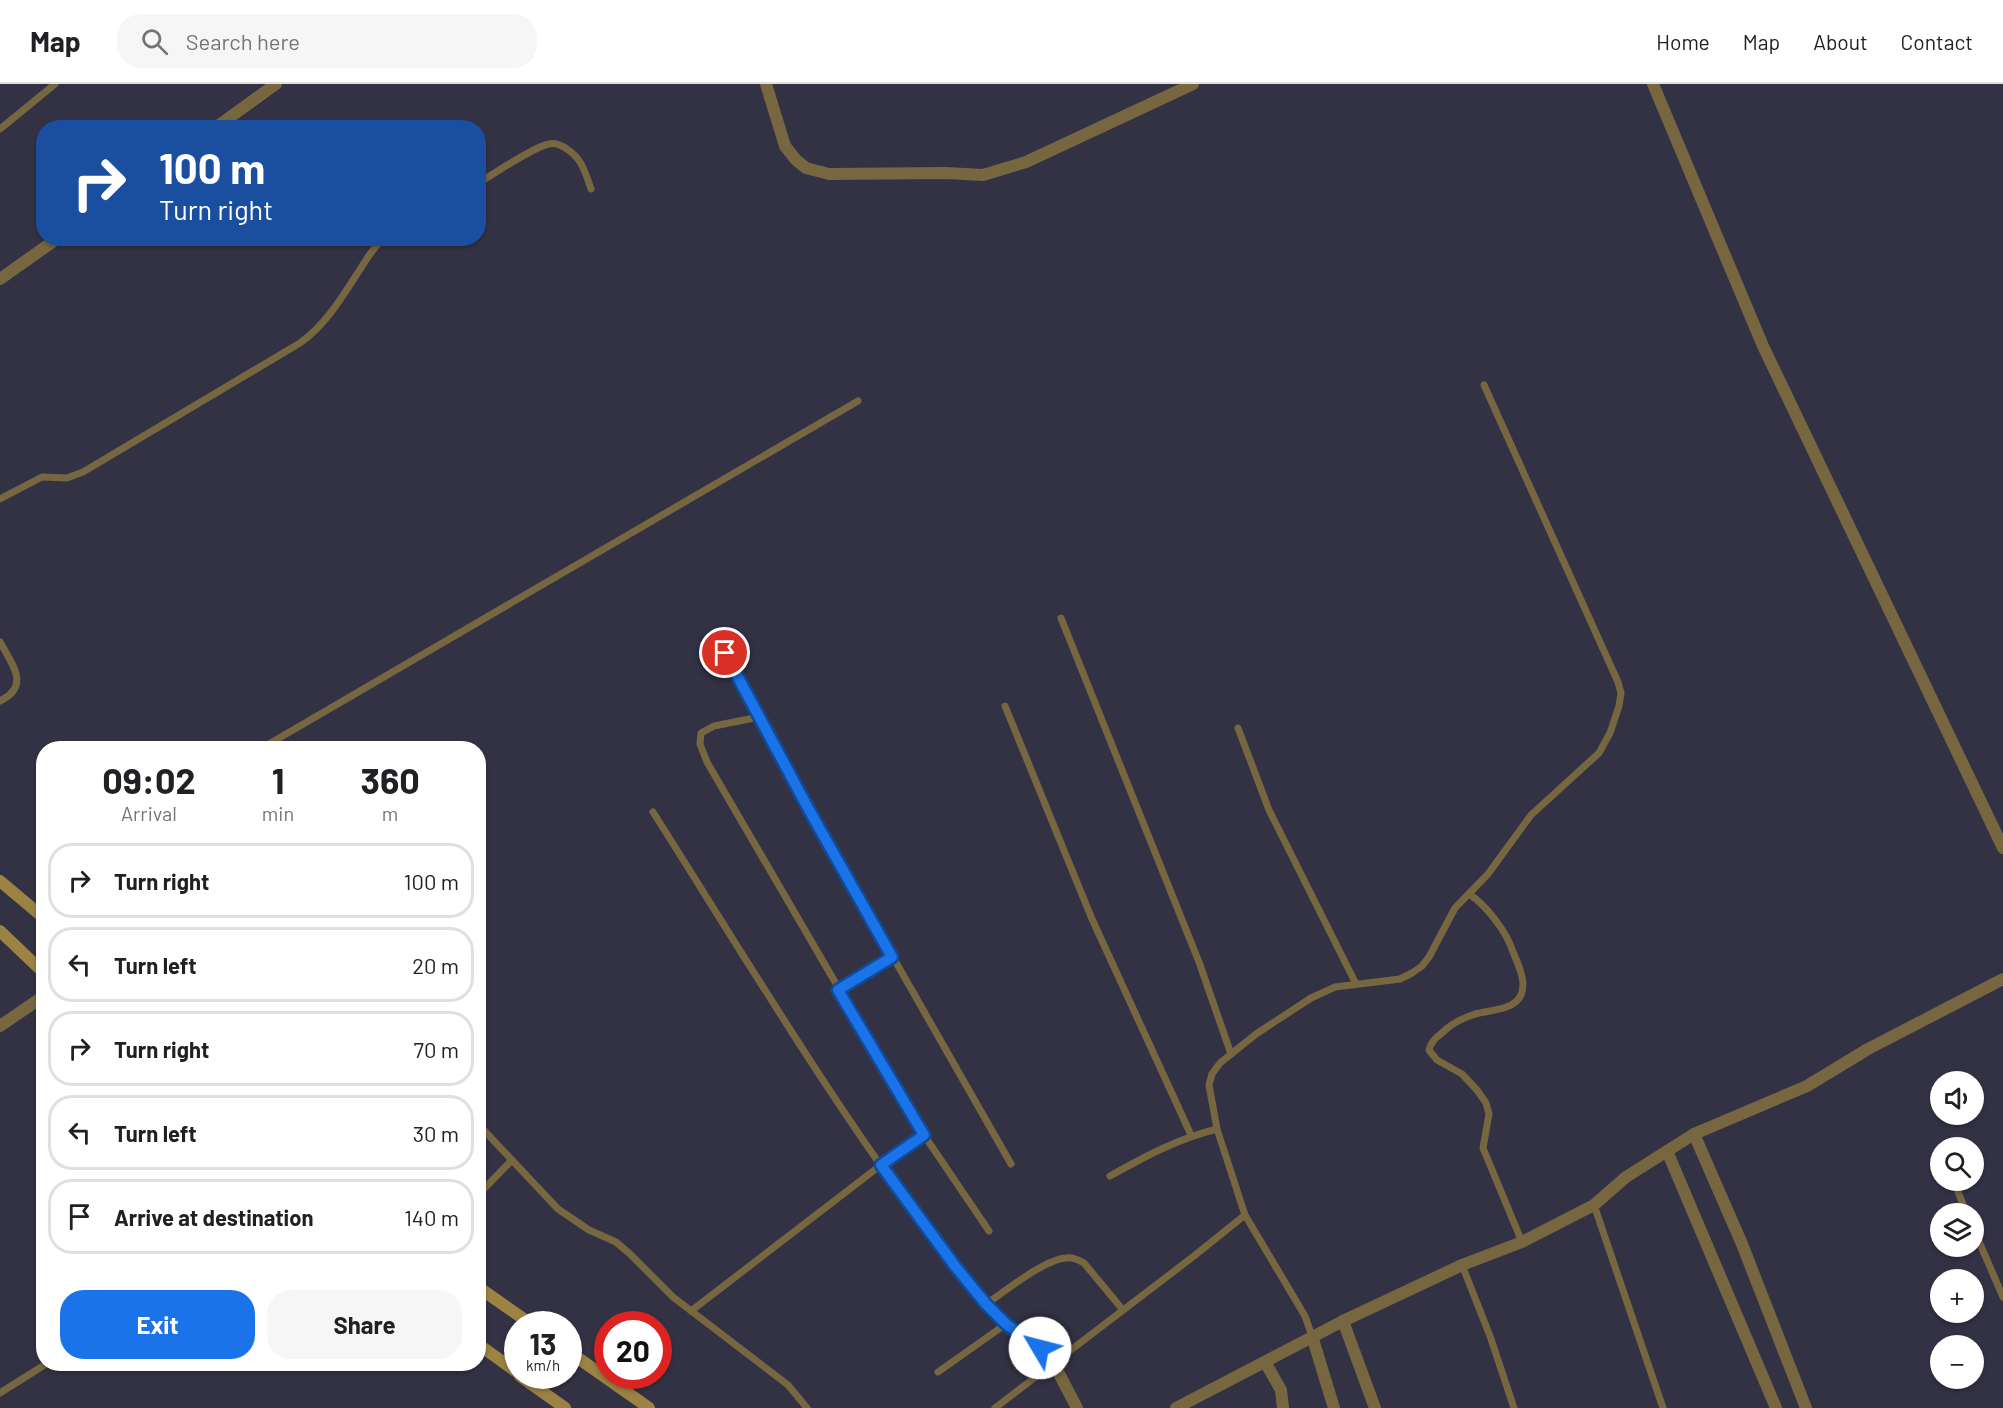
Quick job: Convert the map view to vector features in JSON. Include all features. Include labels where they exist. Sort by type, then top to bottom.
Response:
[{"type":"street","points":[[226,120],[276,84]]},
{"type":"street","points":[[766,84],[785,146],[806,168],[829,174],[983,175],[1026,162],[1193,84]]},
{"type":"street","points":[[1653,84],[1764,346],[2003,848]]},
{"type":"street","points":[[0,279],[47,246]]},
{"type":"street","points":[[0,881],[36,911]]},
{"type":"street","points":[[0,931],[36,965]]},
{"type":"street","points":[[1176,1408],[1342,1321],[1462,1265],[1521,1242],[1594,1204],[1626,1178],[1694,1134],[1807,1086],[1868,1049],[2003,979]]},
{"type":"street","points":[[0,1026],[36,1001]]},
{"type":"street","points":[[1694,1134],[1742,1244],[1806,1408]]},
{"type":"street","points":[[1667,1151],[1776,1408]]},
{"type":"street","points":[[486,1293],[512,1311]]},
{"type":"street","points":[[1342,1321],[1375,1408]]},
{"type":"street","points":[[1312,1336],[1334,1408]]},
{"type":"street","points":[[486,1350],[504,1363]]},
{"type":"street","points":[[582,1361],[649,1408]]},
{"type":"street","points":[[1053,1362],[1077,1408]]},
{"type":"street","points":[[1265,1362],[1281,1390],[1283,1408]]},
{"type":"street","points":[[534,1389],[549,1404],[565,1408]]},
{"type":"lane","points":[[0,129],[54,84]]},
{"type":"lane","points":[[486,178],[533,150],[548,144],[556,144],[573,153],[580,162],[591,189]]},
{"type":"lane","points":[[0,499],[42,477],[67,478],[83,472],[300,343],[314,333],[328,317],[376,246]]},
{"type":"lane","points":[[1312,1336],[1305,1316],[1245,1215],[1217,1129],[1209,1085],[1212,1074],[1220,1063],[1256,1034],[1311,998],[1335,987],[1400,979],[1422,966],[1455,908],[1488,874],[1531,815],[1599,753],[1610,733],[1619,706],[1621,693],[1618,682],[1484,385]]},
{"type":"lane","points":[[274,741],[858,401]]},
{"type":"lane","points":[[1061,618],[1199,962],[1231,1054]]},
{"type":"lane","points":[[0,642],[13,665],[17,685],[15,691],[0,701]]},
{"type":"lane","points":[[725,653],[808,808],[1011,1164]]},
{"type":"lane","points":[[1005,706],[1092,920],[1191,1135]]},
{"type":"lane","points":[[759,717],[706,729],[701,733],[700,744],[707,762],[924,1135],[989,1231]]},
{"type":"lane","points":[[1238,728],[1269,810],[1356,984]]},
{"type":"lane","points":[[652,812],[881,1165],[955,1266],[986,1304],[1006,1324],[1040,1348],[1053,1362]]},
{"type":"lane","points":[[1469,894],[1484,907],[1512,947],[1523,982],[1521,993],[1517,1000],[1504,1009],[1477,1014],[1453,1023],[1434,1039],[1429,1050],[1437,1060],[1462,1074],[1486,1103],[1489,1113],[1484,1148],[1521,1242]]},
{"type":"lane","points":[[838,990],[892,957]]},
{"type":"lane","points":[[1110,1176],[1191,1135],[1217,1129]]},
{"type":"lane","points":[[486,1132],[558,1209],[589,1230],[616,1242],[673,1297],[788,1385],[807,1408]]},
{"type":"lane","points":[[691,1311],[881,1165],[924,1135]]},
{"type":"lane","points":[[486,1187],[512,1160]]},
{"type":"lane","points":[[1594,1204],[1663,1408]]},
{"type":"lane","points":[[995,1408],[1245,1215]]},
{"type":"lane","points":[[1984,1253],[2003,1298]]},
{"type":"lane","points":[[986,1304],[1043,1266],[1066,1258],[1084,1263],[1123,1310]]},
{"type":"lane","points":[[1462,1265],[1490,1336],[1514,1408]]},
{"type":"lane","points":[[938,1372],[1006,1324]]},
{"type":"lane","points":[[0,1393],[36,1370]]},
{"type":"route","points":[[725,653],[808,808],[892,957],[838,990],[924,1135],[881,1165],[955,1266],[986,1304],[1006,1324],[1040,1348]]}]
